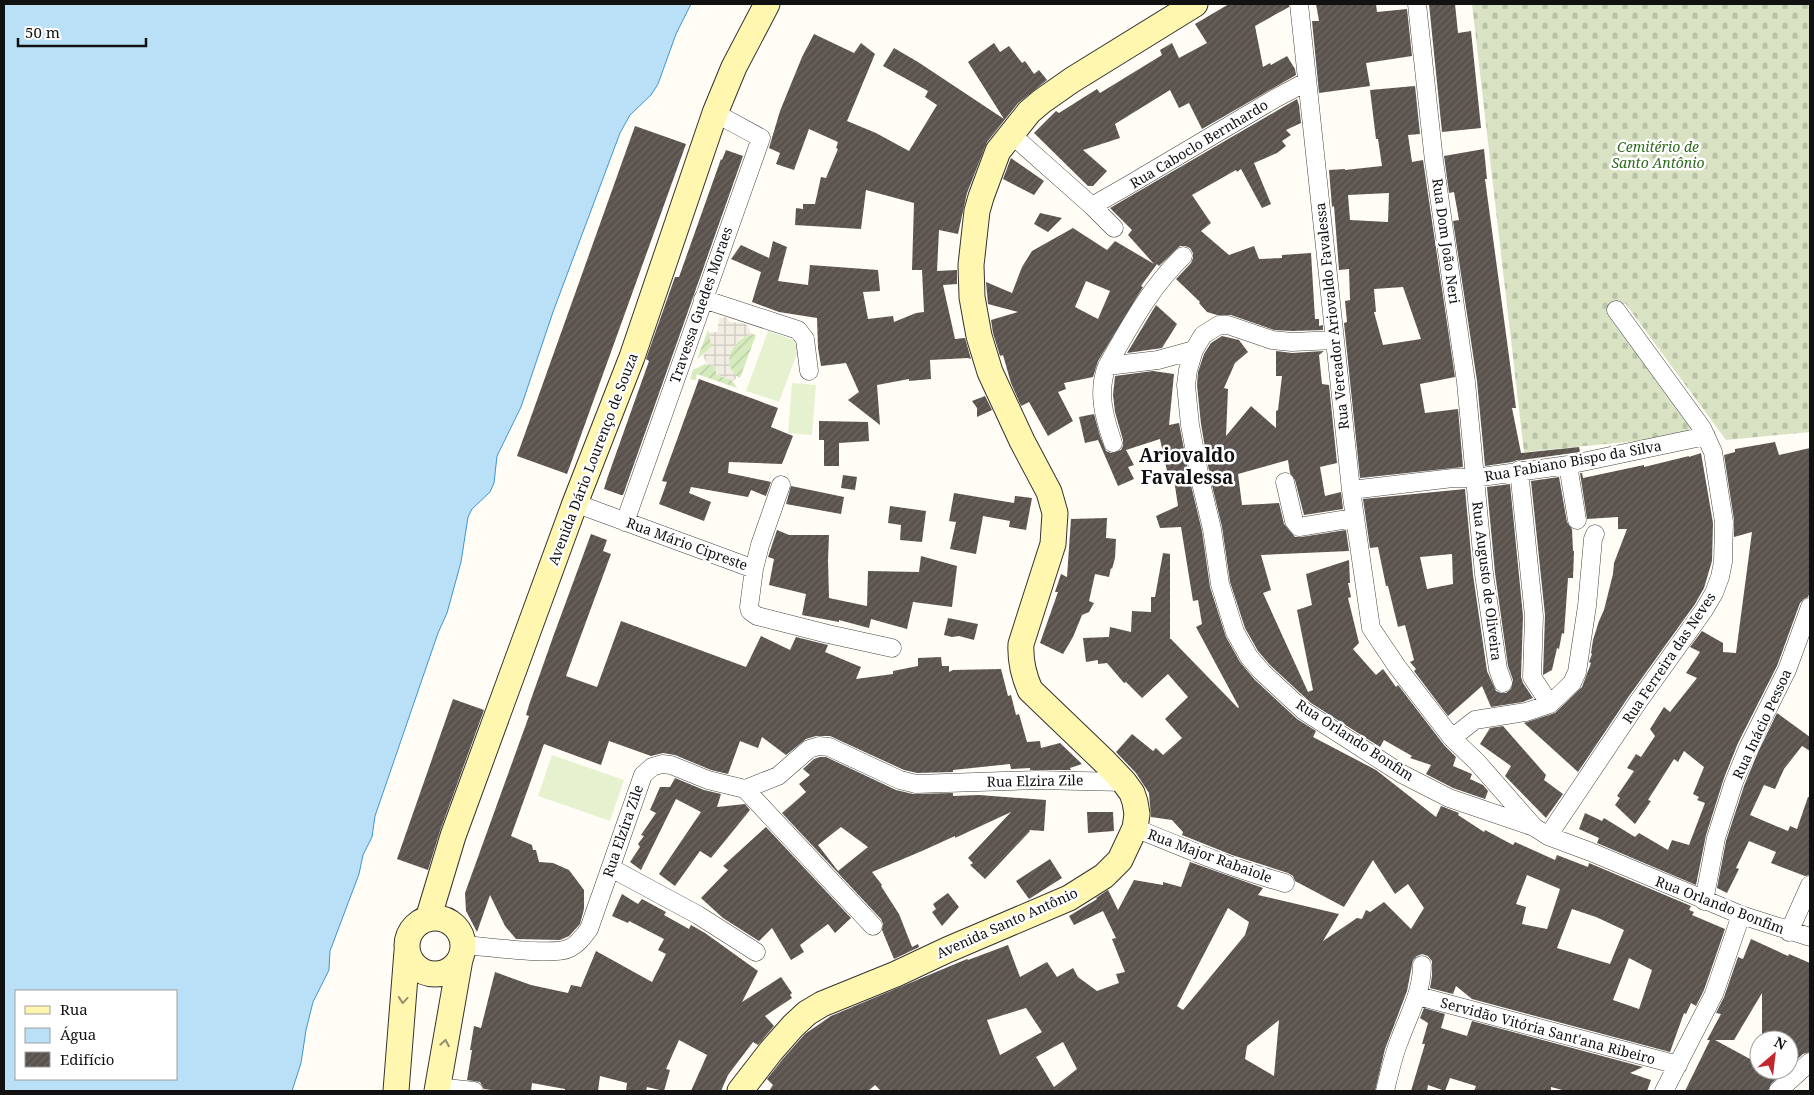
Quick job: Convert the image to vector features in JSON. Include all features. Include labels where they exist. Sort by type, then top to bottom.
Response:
[{"type":"street","name":"Avenida Dário Lourenço de Souza","points":[[428,919],[453,836],[575,503],[632,357],[715,113],[734,67],[767,4]]},
{"type":"street","name":"Avenida Santo Antônio","points":[[740,1091],[770,1051],[807,1013],[822,1004],[896,974],[1069,898],[1112,869],[1125,851],[1135,828],[1136,802],[1124,782],[1030,690],[1023,675],[1020,660],[1023,635],[1052,544],[1055,513],[1049,492],[1026,450],[990,372],[979,336],[972,296],[971,265],[977,212],[998,151],[1029,112],[1054,92],[1195,4]]},
{"type":"street","name":"Rua Vereador Ariovaldo Favalessa","points":[[1299,4],[1354,518],[1371,628]]},
{"type":"street","name":"Rua Dom João Neri","points":[[1417,4],[1434,161],[1466,382],[1474,478]]},
{"type":"street","name":"Rua Caboclo Bernhardo","points":[[1092,206],[1306,82]]},
{"type":"street","name":"Travessa Guedes Moraes","points":[[625,522],[761,138],[715,113]]},
{"type":"street","points":[[1011,134],[1114,228]]},
{"type":"street","points":[[1113,443],[1101,398],[1103,377],[1107,366],[1140,308],[1161,278],[1183,256]]},
{"type":"street","points":[[703,299],[798,330],[805,339],[809,371]]},
{"type":"street","name":"Rua Ferreira das Neves","points":[[1541,832],[1699,617],[1714,593],[1723,562],[1724,522],[1713,452],[1702,428],[1616,310]]},
{"type":"street","name":"Rua Orlando Bonfim","points":[[1335,340],[1292,342],[1272,340],[1228,325],[1219,325],[1203,335],[1194,350],[1188,370],[1186,385],[1190,425],[1212,529],[1220,584],[1235,632],[1249,657],[1262,672],[1304,711],[1402,774],[1449,798],[1591,852],[1740,915],[1789,932],[1810,937]]},
{"type":"street","points":[[1107,366],[1158,360],[1194,350]]},
{"type":"street","name":"Rua Fabiano Bispo da Silva","points":[[1351,490],[1453,478],[1474,478],[1568,464],[1706,436]]},
{"type":"street","points":[[1568,464],[1577,520]]},
{"type":"street","points":[[1519,470],[1534,616],[1532,677],[1550,704]]},
{"type":"street","name":"Rua Augusto de Oliveira","points":[[1474,478],[1484,574],[1498,669],[1503,682]]},
{"type":"street","points":[[1285,482],[1294,521],[1299,527],[1354,518]]},
{"type":"street","points":[[754,569],[760,545],[781,485]]},
{"type":"street","name":"Rua Mário Cipreste","points":[[575,503],[754,569],[749,607],[754,614],[762,618],[892,648]]},
{"type":"street","points":[[1452,738],[1475,720],[1526,712],[1550,704],[1565,691],[1577,672],[1587,606],[1592,539],[1595,534]]},
{"type":"street","name":"Rua Inácio Pessoa","points":[[1704,901],[1716,838],[1734,782],[1748,748],[1787,670],[1810,607]]},
{"type":"street","name":"Rua Orlando Bonfim","points":[[1371,628],[1398,668],[1452,738],[1477,762],[1541,832]]},
{"type":"street","name":"Rua Elzira Zile","points":[[461,952],[554,953],[569,949],[581,940],[589,929],[643,775],[652,767],[662,764],[671,765],[708,780],[745,789],[778,776],[809,749],[819,746],[829,747],[900,780],[916,784],[1037,780],[1124,782]]},
{"type":"street","points":[[745,789],[873,926]]},
{"type":"street","name":"Rua Major Rabaiole","points":[[1135,828],[1176,845],[1285,883]]},
{"type":"street","points":[[611,868],[698,915],[756,952]]},
{"type":"street","points":[[1789,932],[1810,885]]},
{"type":"street","points":[[1664,1091],[1714,994],[1740,915]]},
{"type":"street","points":[[396,1091],[408,939],[411,931],[417,924],[428,919],[440,919],[452,924],[460,933],[461,952],[437,1089],[474,1091]]},
{"type":"street","points":[[408,951],[415,966],[431,974],[448,971],[452,968],[461,952]]},
{"type":"street","points":[[1384,1091],[1400,1039],[1418,996],[1422,979],[1422,965]]},
{"type":"street","name":"Servidão Vitória Sant'ana Ribeiro","points":[[1418,996],[1678,1065]]},
{"type":"street","points":[[1778,1091],[1810,1062]]},
{"type":"green space","name":"Cemitério de Santo Antônio","points":[[1472,4],[1810,4],[1810,432],[1726,440],[1625,303],[1610,311],[1698,435],[1524,452]]},
{"type":"green space","points":[[708,330],[711,348],[697,359]]},
{"type":"green space","points":[[768,331],[801,343],[779,402],[746,391]]},
{"type":"green space","points":[[752,334],[756,335],[740,378],[730,367],[730,354],[738,341]]},
{"type":"green space","points":[[705,364],[715,366],[717,375],[732,380],[737,388],[697,374],[695,380],[690,379],[693,370]]},
{"type":"green space","points":[[792,383],[816,385],[812,435],[788,433]]},
{"type":"green space","points":[[552,755],[624,780],[610,821],[538,796]]},
{"type":"shaded area","points":[[726,317],[730,322],[747,325],[752,334],[741,338],[731,350],[730,367],[737,377],[733,382],[718,375],[715,366],[707,364],[703,356],[711,347],[709,332],[717,332],[719,318]]},
{"type":"water","points":[[4,4],[691,4],[676,34],[658,84],[651,95],[630,115],[620,133],[553,312],[521,407],[497,456],[494,483],[490,492],[472,509],[468,517],[461,562],[447,613],[438,633],[375,816],[372,837],[363,855],[359,874],[330,951],[329,970],[313,1002],[301,1063],[292,1091],[4,1091]]},
{"type":"building","points":[[1229,4],[1289,4],[1289,7],[1255,26],[1263,67],[1270,63],[1271,65],[1287,56],[1295,69],[1296,75],[1202,129],[1189,103],[1179,108],[1170,90],[1115,124],[1120,138],[1083,150],[1107,171],[1093,186],[1088,186],[1034,133],[1056,111],[1059,113],[1097,89],[1100,93],[1162,55],[1160,50],[1172,43],[1179,58],[1207,43],[1195,24]]},
{"type":"building","points":[[1316,4],[1376,4],[1377,12],[1407,9],[1412,56],[1366,63],[1370,86],[1319,93],[1312,21],[1319,21]]},
{"type":"building","points":[[1429,4],[1455,4],[1458,33],[1471,31],[1481,128],[1442,132]]},
{"type":"building","points":[[814,34],[854,53],[861,43],[875,54],[847,121],[876,133],[909,151],[937,105],[925,97],[928,91],[883,66],[894,48],[1004,119],[968,62],[994,43],[1000,52],[1009,46],[1022,63],[1025,61],[1034,74],[1039,70],[1047,80],[1018,103],[987,142],[967,193],[958,234],[939,230],[937,271],[957,270],[957,284],[943,285],[955,339],[965,338],[971,359],[930,360],[931,379],[909,381],[909,379],[877,385],[880,425],[848,400],[859,392],[846,363],[821,366],[817,318],[779,312],[752,302],[761,272],[731,259],[741,245],[769,258],[773,241],[787,247],[778,281],[808,285],[810,265],[878,270],[880,291],[863,292],[868,319],[893,316],[894,322],[916,313],[924,312],[922,270],[912,270],[914,203],[866,190],[861,229],[795,225],[796,208],[803,209],[803,204],[815,204],[821,177],[826,178],[838,149],[836,148],[838,142],[809,129],[794,170],[776,164],[780,153],[769,148],[780,111],[802,57]]},
{"type":"building","points":[[1415,86],[1420,134],[1408,135],[1412,162],[1423,160],[1455,377],[1420,384],[1425,413],[1458,409],[1463,467],[1360,478],[1344,323],[1347,322],[1345,301],[1350,300],[1349,269],[1339,270],[1329,170],[1382,166],[1378,139],[1376,139],[1370,90]],"holes":[[[1389,193],[1388,222],[1350,220],[1348,195]],[[1403,287],[1421,339],[1383,345],[1374,312],[1376,312],[1374,289]]]},
{"type":"building","points":[[1297,99],[1301,123],[1286,130],[1291,135],[1282,141],[1286,146],[1277,153],[1254,163],[1271,204],[1262,208],[1241,169],[1192,195],[1211,223],[1201,231],[1229,255],[1254,246],[1259,259],[1282,258],[1282,255],[1311,253],[1315,319],[1319,319],[1319,326],[1323,325],[1323,330],[1274,330],[1231,315],[1217,315],[1207,312],[1200,302],[1176,279],[1191,263],[1193,258],[1190,248],[1180,246],[1159,266],[1157,264],[1141,286],[1143,287],[1098,361],[1093,377],[1064,383],[1066,389],[1058,392],[1073,421],[1048,436],[1029,402],[1021,406],[1011,383],[1003,355],[1000,356],[993,333],[991,320],[1018,312],[988,304],[986,282],[1012,293],[1022,267],[1032,251],[1073,228],[1107,250],[1115,241],[1154,264],[1128,235],[1132,230],[1110,208]],"holes":[[[1086,281],[1110,291],[1098,319],[1075,307]]]},
{"type":"building","points":[[635,126],[686,144],[567,474],[517,456]]},
{"type":"building","points":[[1484,149],[1487,179],[1485,179],[1516,408],[1512,408],[1521,453],[1579,447],[1580,452],[1485,466],[1477,381],[1453,221],[1459,220],[1454,192],[1449,193],[1444,156]]},
{"type":"building","points":[[726,150],[743,156],[623,495],[621,495],[604,489],[607,479],[649,361],[646,359],[675,277],[679,277],[721,159]]},
{"type":"building","points":[[1011,158],[1044,181],[1034,195],[1003,179]]},
{"type":"building","points":[[1040,213],[1062,218],[1048,232],[1034,224]]},
{"type":"building","points":[[1156,305],[1177,324],[1162,348],[1127,353]]},
{"type":"building","points":[[1222,336],[1239,340],[1248,352],[1235,363],[1224,388],[1228,389],[1226,436],[1251,406],[1276,428],[1276,411],[1278,410],[1282,376],[1276,376],[1276,351],[1292,353],[1324,351],[1319,355],[1322,384],[1329,385],[1337,463],[1320,467],[1325,496],[1341,492],[1343,509],[1304,515],[1295,480],[1290,473],[1288,460],[1238,474],[1242,505],[1279,503],[1284,524],[1295,537],[1346,530],[1349,551],[1261,555],[1271,590],[1263,593],[1308,692],[1313,690],[1297,610],[1312,605],[1306,574],[1349,560],[1350,583],[1348,583],[1351,597],[1348,598],[1359,643],[1353,649],[1376,675],[1383,669],[1396,687],[1398,685],[1444,745],[1456,757],[1453,766],[1472,774],[1470,779],[1483,785],[1488,791],[1485,799],[1453,788],[1426,774],[1431,765],[1410,758],[1412,756],[1384,740],[1380,747],[1311,703],[1270,665],[1258,651],[1245,628],[1230,582],[1222,527],[1210,477],[1201,424],[1197,385],[1198,372],[1204,354],[1211,343]]},
{"type":"building","points":[[1153,371],[1174,374],[1169,425],[1179,423],[1202,531],[1210,587],[1226,637],[1240,662],[1255,680],[1297,719],[1316,731],[1313,737],[1376,770],[1436,817],[1441,806],[1459,813],[1458,815],[1484,832],[1485,830],[1513,845],[1515,842],[1555,860],[1557,855],[1588,867],[1589,863],[1691,906],[1689,910],[1694,912],[1692,915],[1725,929],[1704,990],[1696,1006],[1691,1003],[1686,1014],[1684,1013],[1670,1052],[1472,999],[1456,986],[1453,994],[1430,988],[1432,961],[1428,956],[1422,954],[1413,960],[1407,991],[1385,1049],[1375,1091],[881,1091],[875,1085],[868,1091],[769,1091],[773,1085],[767,1079],[782,1060],[805,1034],[831,1016],[967,959],[1008,945],[1020,977],[1047,962],[1057,977],[1073,968],[1078,977],[1097,991],[1119,983],[1116,974],[1125,972],[1112,939],[1116,938],[1103,911],[1074,925],[1069,916],[1108,890],[1118,910],[1134,880],[1163,885],[1163,882],[1181,887],[1190,862],[1263,888],[1258,895],[1339,914],[1323,941],[1357,918],[1362,919],[1366,910],[1370,912],[1384,902],[1411,929],[1424,908],[1408,884],[1395,894],[1373,860],[1344,907],[1295,881],[1293,876],[1288,873],[1232,855],[1182,835],[1183,832],[1172,820],[1151,817],[1149,793],[1136,773],[1116,752],[1132,734],[1153,751],[1156,748],[1163,755],[1182,738],[1165,719],[1188,697],[1168,674],[1142,698],[1126,682],[1124,683],[1107,663],[1098,664],[1098,660],[1086,662],[1083,638],[1109,637],[1110,627],[1131,632],[1132,611],[1151,612],[1151,597],[1155,597],[1163,553],[1170,554],[1170,639],[1239,707],[1196,627],[1202,624],[1198,600],[1193,601],[1181,527],[1160,528],[1156,516],[1178,506],[1175,486],[1170,471],[1167,471],[1160,439],[1126,450],[1134,465],[1128,467],[1134,479],[1118,486],[1098,440],[1085,443],[1079,417],[1094,414],[1106,451],[1111,453],[1121,450],[1123,446],[1113,395],[1115,376]],"holes":[[[1527,875],[1560,889],[1547,929],[1522,924],[1526,907],[1516,904]],[[1228,908],[1249,922],[1245,935],[1183,1010],[1177,1006]],[[1572,909],[1596,917],[1624,930],[1610,964],[1557,948]],[[1629,958],[1652,970],[1639,1009],[1613,1000]],[[1026,1008],[1042,1032],[1000,1055],[987,1020]],[[1279,1020],[1274,1076],[1245,1059],[1247,1046]],[[1063,1042],[1077,1069],[1054,1087],[1036,1057]]]},
{"type":"building","points":[[699,379],[778,408],[771,427],[793,436],[782,464],[729,462],[728,473],[771,482],[766,496],[751,490],[748,497],[691,487],[689,493],[711,502],[704,521],[659,504],[667,482],[662,481]]},
{"type":"building","points":[[985,396],[992,410],[977,417],[977,408],[972,401]]},
{"type":"building","points":[[819,421],[868,422],[869,441],[839,443],[839,466],[824,466],[824,440],[819,440]]},
{"type":"building","points":[[1775,442],[1779,455],[1810,448],[1810,592],[1808,597],[1800,603],[1777,666],[1738,743],[1724,778],[1706,835],[1696,885],[1597,843],[1599,838],[1579,829],[1585,813],[1602,821],[1604,818],[1635,837],[1639,833],[1668,850],[1672,840],[1689,845],[1705,803],[1697,800],[1699,797],[1693,794],[1704,767],[1684,751],[1678,762],[1674,759],[1648,800],[1651,801],[1635,824],[1615,805],[1620,798],[1617,796],[1634,771],[1627,768],[1636,754],[1641,757],[1655,736],[1650,729],[1664,707],[1670,712],[1697,678],[1686,673],[1700,652],[1690,647],[1702,631],[1723,643],[1723,652],[1736,653],[1752,532],[1734,537],[1734,520],[1724,455],[1735,452],[1735,449]]},
{"type":"building","points":[[1701,453],[1713,523],[1712,561],[1704,588],[1695,604],[1629,696],[1578,772],[1524,723],[1555,713],[1582,687],[1591,663],[1589,662],[1592,654],[1593,640],[1604,610],[1614,563],[1627,529],[1618,529],[1618,517],[1587,519],[1580,473],[1582,473],[1583,478],[1644,465],[1644,467]]},
{"type":"building","points":[[843,475],[857,477],[855,490],[841,488]]},
{"type":"building","points":[[1559,477],[1567,522],[1572,529],[1574,551],[1573,578],[1568,578],[1564,634],[1562,633],[1552,670],[1543,675],[1545,615],[1531,481]]},
{"type":"building","points":[[1510,484],[1523,616],[1521,677],[1533,698],[1523,702],[1491,707],[1482,686],[1448,716],[1414,671],[1416,669],[1410,662],[1414,660],[1405,625],[1398,627],[1388,586],[1386,586],[1378,547],[1370,548],[1363,499],[1465,489],[1473,575],[1487,671],[1496,691],[1506,693],[1511,689],[1513,680],[1508,666],[1495,573],[1487,487]],"holes":[[[1452,554],[1453,584],[1427,589],[1420,557]]]},
{"type":"building","points":[[791,486],[844,497],[841,514],[786,504]]},
{"type":"building","points":[[954,493],[1014,503],[1015,496],[1032,498],[1026,530],[1009,527],[1010,521],[983,516],[976,554],[950,549],[956,522],[949,521]]},
{"type":"building","points":[[890,506],[926,511],[922,542],[900,540],[901,525],[888,523]]},
{"type":"building","points":[[1107,518],[1106,538],[1116,539],[1115,558],[1112,569],[1109,577],[1095,574],[1089,601],[1094,603],[1089,612],[1082,615],[1073,637],[1063,654],[1040,643],[1058,592],[1055,592],[1061,574],[1067,577],[1071,519]]},
{"type":"building","points":[[777,530],[789,535],[829,535],[829,598],[867,606],[868,571],[919,572],[921,556],[957,566],[952,607],[913,602],[907,629],[871,619],[869,628],[839,620],[839,622],[802,615],[806,594],[769,585],[774,559],[768,557]]},
{"type":"building","points":[[591,534],[607,540],[603,551],[611,554],[566,676],[597,687],[621,621],[746,667],[761,636],[790,650],[796,637],[828,645],[825,652],[861,667],[856,679],[893,674],[893,671],[918,666],[918,658],[941,657],[942,666],[949,666],[949,672],[953,670],[1001,669],[1008,696],[1011,695],[1016,715],[1019,714],[1027,742],[1040,741],[1041,748],[1060,743],[1082,764],[1070,768],[1071,770],[1011,769],[1010,764],[953,770],[953,772],[917,773],[904,770],[830,736],[816,736],[806,739],[786,755],[762,737],[758,748],[740,741],[728,774],[711,770],[675,755],[663,753],[651,756],[609,741],[601,765],[544,744],[511,836],[532,845],[533,850],[536,850],[539,862],[553,863],[569,870],[584,890],[584,909],[580,924],[569,936],[560,940],[516,939],[505,926],[490,895],[477,932],[466,911],[465,893],[529,716],[526,715],[529,705]]},
{"type":"building","points":[[948,618],[978,624],[974,640],[944,635]]},
{"type":"building","points":[[453,699],[484,710],[440,831],[428,870],[397,859]]},
{"type":"building","points":[[1777,713],[1810,737],[1810,751],[1802,746],[1784,769],[1775,789],[1764,785],[1750,815],[1788,831],[1790,826],[1797,829],[1808,797],[1810,797],[1810,875],[1805,876],[1771,863],[1776,852],[1749,841],[1736,868],[1739,869],[1727,893],[1717,888],[1726,841],[1744,786]]},
{"type":"building","points":[[1503,726],[1546,775],[1544,780],[1563,794],[1546,818],[1505,776],[1511,766],[1480,744],[1490,728]]},
{"type":"building","points":[[826,757],[896,790],[913,794],[953,793],[953,796],[979,795],[1046,800],[1044,831],[1029,830],[985,879],[970,865],[973,863],[968,858],[1011,812],[955,838],[955,836],[872,872],[899,914],[912,947],[918,944],[919,947],[894,959],[882,930],[883,924],[881,919],[782,813],[806,792],[799,784],[810,775],[803,769],[814,759]],"holes":[[[841,827],[868,847],[838,871],[818,845]]]},
{"type":"building","points":[[675,778],[704,790],[721,794],[717,807],[745,804],[750,810],[711,858],[700,851],[675,886],[659,874],[701,812],[676,799],[641,870],[630,862],[640,847],[638,844],[644,836],[641,835],[656,813],[650,810],[660,787],[670,787]]},
{"type":"building","points":[[1087,812],[1113,812],[1114,831],[1088,833]]},
{"type":"building","points":[[766,827],[851,918],[835,933],[828,924],[800,945],[804,952],[791,960],[772,928],[759,941],[723,918],[701,898],[728,870],[723,866]]},
{"type":"building","points":[[1050,859],[1062,878],[1029,899],[1016,881]]},
{"type":"building","points":[[948,893],[959,907],[942,926],[932,912],[936,909],[933,904]]},
{"type":"building","points":[[622,894],[638,904],[642,899],[666,912],[664,915],[689,929],[691,925],[758,971],[742,1002],[781,977],[792,993],[790,995],[792,998],[765,1016],[774,1026],[758,1045],[753,1042],[728,1075],[721,1091],[691,1091],[707,1055],[679,1040],[666,1069],[670,1070],[664,1091],[647,1087],[646,1091],[626,1091],[627,1083],[600,1076],[598,1091],[565,1091],[565,1089],[532,1083],[531,1091],[499,1091],[484,1089],[480,1082],[467,1080],[474,1026],[481,1028],[495,972],[531,985],[568,993],[571,985],[581,987],[596,951],[652,982],[666,954],[658,950],[664,939],[629,921],[628,923],[612,916]]},
{"type":"building","points":[[1751,939],[1788,956],[1789,954],[1810,963],[1810,1052],[1799,1058],[1799,1030],[1762,1030],[1762,993],[1734,1040],[1715,1040],[1749,1058],[1749,1080],[1775,1080],[1768,1091],[1685,1091],[1710,1040],[1707,1040],[1721,1014],[1716,1013],[1724,997],[1738,957],[1743,959]]},
{"type":"building","points":[[1424,1008],[1445,1014],[1441,1028],[1467,1036],[1472,1021],[1643,1067],[1630,1073],[1651,1080],[1647,1091],[1566,1091],[1551,1087],[1551,1091],[1474,1091],[1476,1086],[1450,1078],[1445,1091],[1428,1085],[1427,1091],[1411,1091],[1425,1044],[1422,1044],[1428,1023],[1420,1018]]},
{"type":"district","name":"Ariovaldo Favalessa","points":[[1187,466]]}]
